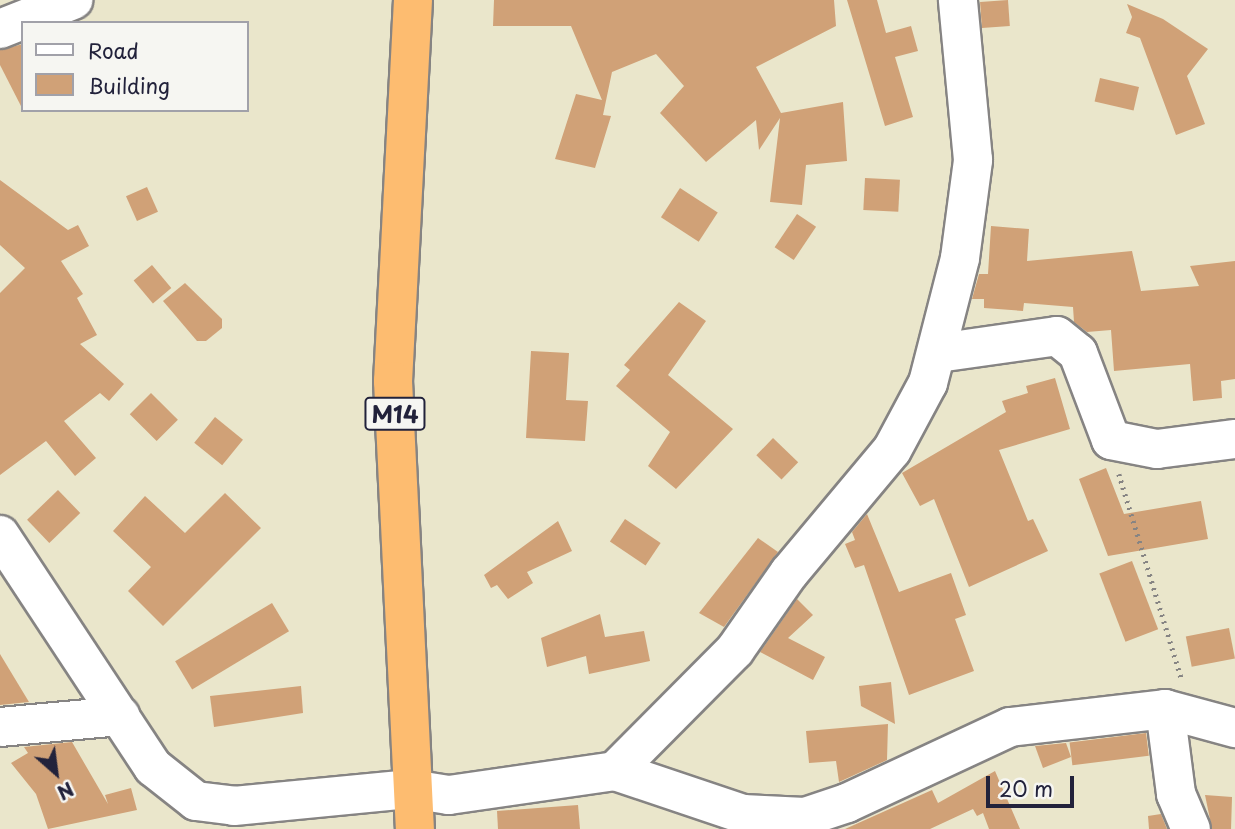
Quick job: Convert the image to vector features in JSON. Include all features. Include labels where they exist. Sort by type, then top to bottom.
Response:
[{"type":"highway","name":"M14","points":[[413,0],[393,381],[415,829]]},
{"type":"street","points":[[615,771],[722,666],[892,450],[938,353],[973,160],[958,0]]},
{"type":"street","points":[[0,29],[64,1]]},
{"type":"street","points":[[938,353],[1057,336],[1069,340],[1111,439],[1157,449],[1235,439]]},
{"type":"street","points":[[0,535],[153,767],[198,815],[234,806],[411,789],[482,792],[615,771],[748,822],[805,817],[847,803],[1010,727],[1165,709],[1222,724]]},
{"type":"street","points":[[1165,709],[1176,794],[1191,829]]},
{"type":"street","points":[[0,727],[121,716]]},
{"type":"path","points":[[1111,439],[1185,689],[1222,724]]},
{"type":"building","points":[[494,0],[834,0],[836,26],[756,67],[781,113],[843,102],[847,161],[806,165],[802,205],[770,202],[780,118],[759,150],[756,120],[706,162],[660,113],[684,86],[656,54],[612,72],[603,115],[611,116],[595,168],[555,159],[576,94],[602,100],[571,26],[493,26]]},
{"type":"building","points":[[847,0],[877,0],[886,33],[911,26],[918,51],[895,57],[913,117],[885,126]]},
{"type":"building","points":[[1008,0],[1010,26],[982,28],[980,2]]},
{"type":"building","points":[[1127,4],[1163,19],[1208,49],[1187,76],[1205,124],[1176,135],[1140,38],[1126,33],[1132,17]]},
{"type":"building","points":[[21,45],[21,106],[0,65],[0,50]]},
{"type":"building","points":[[1100,78],[1139,87],[1134,110],[1095,101]]},
{"type":"building","points":[[865,178],[900,180],[898,212],[863,210]]},
{"type":"building","points":[[0,180],[68,230],[78,225],[89,246],[61,261],[83,294],[77,298],[97,335],[80,344],[124,384],[109,401],[100,393],[64,421],[96,458],[75,476],[46,441],[0,475],[0,293],[25,268],[0,245]]},
{"type":"building","points":[[147,187],[158,212],[137,221],[126,196]]},
{"type":"building","points":[[680,188],[718,213],[699,242],[661,217]]},
{"type":"building","points":[[797,214],[816,227],[794,260],[775,247]]},
{"type":"building","points":[[991,226],[1029,229],[1027,261],[1132,251],[1141,291],[1199,286],[1190,266],[1235,261],[1235,379],[1221,381],[1222,398],[1193,401],[1190,364],[1114,371],[1111,330],[1087,332],[1074,322],[1073,307],[1024,303],[1023,311],[984,308],[984,299],[972,299],[979,274],[988,274]]},
{"type":"building","points":[[152,265],[171,288],[153,303],[134,280]]},
{"type":"building","points":[[185,283],[222,319],[222,328],[206,341],[197,341],[163,301]]},
{"type":"building","points":[[679,302],[706,321],[668,375],[733,429],[676,489],[648,466],[670,432],[616,386],[630,370],[624,365]]},
{"type":"building","points":[[531,351],[569,353],[566,400],[588,401],[585,441],[526,438]]},
{"type":"building","points":[[1055,378],[1070,429],[999,450],[1028,521],[1033,519],[1048,551],[969,587],[934,499],[920,506],[902,473],[1006,412],[1002,401],[1028,393],[1026,386]]},
{"type":"building","points":[[151,393],[178,420],[157,441],[130,414]]},
{"type":"building","points":[[215,417],[243,440],[222,465],[194,443]]},
{"type":"building","points":[[773,438],[798,462],[782,480],[756,455]]},
{"type":"building","points":[[1106,468],[1124,514],[1201,501],[1208,539],[1108,556],[1079,479]]},
{"type":"building","points":[[58,490],[80,513],[49,543],[27,520]]},
{"type":"building","points":[[225,493],[261,528],[163,626],[128,591],[151,567],[113,531],[145,496],[185,533]]},
{"type":"building","points":[[867,514],[899,592],[951,573],[966,615],[955,619],[974,671],[909,695],[864,565],[855,568],[845,544],[855,540],[852,532]]},
{"type":"building","points":[[625,519],[661,543],[646,565],[610,541]]},
{"type":"building","points":[[558,521],[572,551],[527,572],[533,583],[508,599],[497,585],[491,588],[484,575]]},
{"type":"building","points":[[758,538],[778,552],[724,627],[699,613]]},
{"type":"building","points":[[1132,561],[1158,629],[1125,642],[1099,574]]},
{"type":"building","points":[[797,599],[813,615],[788,638],[825,657],[813,680],[760,652]]},
{"type":"building","points":[[272,603],[289,631],[192,689],[175,661]]},
{"type":"building","points":[[600,614],[605,637],[644,631],[650,661],[589,674],[586,656],[547,667],[541,638]]},
{"type":"building","points":[[1229,628],[1235,658],[1192,667],[1186,636]]},
{"type":"building","points":[[0,654],[29,702],[0,705]]},
{"type":"building","points":[[891,682],[895,724],[861,706],[859,686]]},
{"type":"building","points":[[301,686],[303,713],[214,727],[210,696]]},
{"type":"building","points":[[888,724],[887,760],[839,782],[836,761],[809,763],[806,731]]},
{"type":"building","points":[[1146,733],[1149,756],[1072,765],[1070,742]]},
{"type":"building","points":[[72,742],[108,804],[105,795],[131,788],[137,810],[48,829],[36,794],[11,763],[28,753],[24,747]]},
{"type":"building","points":[[1066,743],[1071,757],[1043,768],[1035,746]]},
{"type":"building","points":[[995,771],[1020,829],[989,829],[983,813],[977,816],[973,809],[930,829],[845,829],[932,790],[938,803]]},
{"type":"building","points":[[1205,795],[1232,797],[1231,829],[1212,829]]},
{"type":"building","points":[[578,805],[580,829],[498,829],[497,811]]},
{"type":"building","points":[[1161,814],[1167,829],[1149,829],[1148,816]]}]
